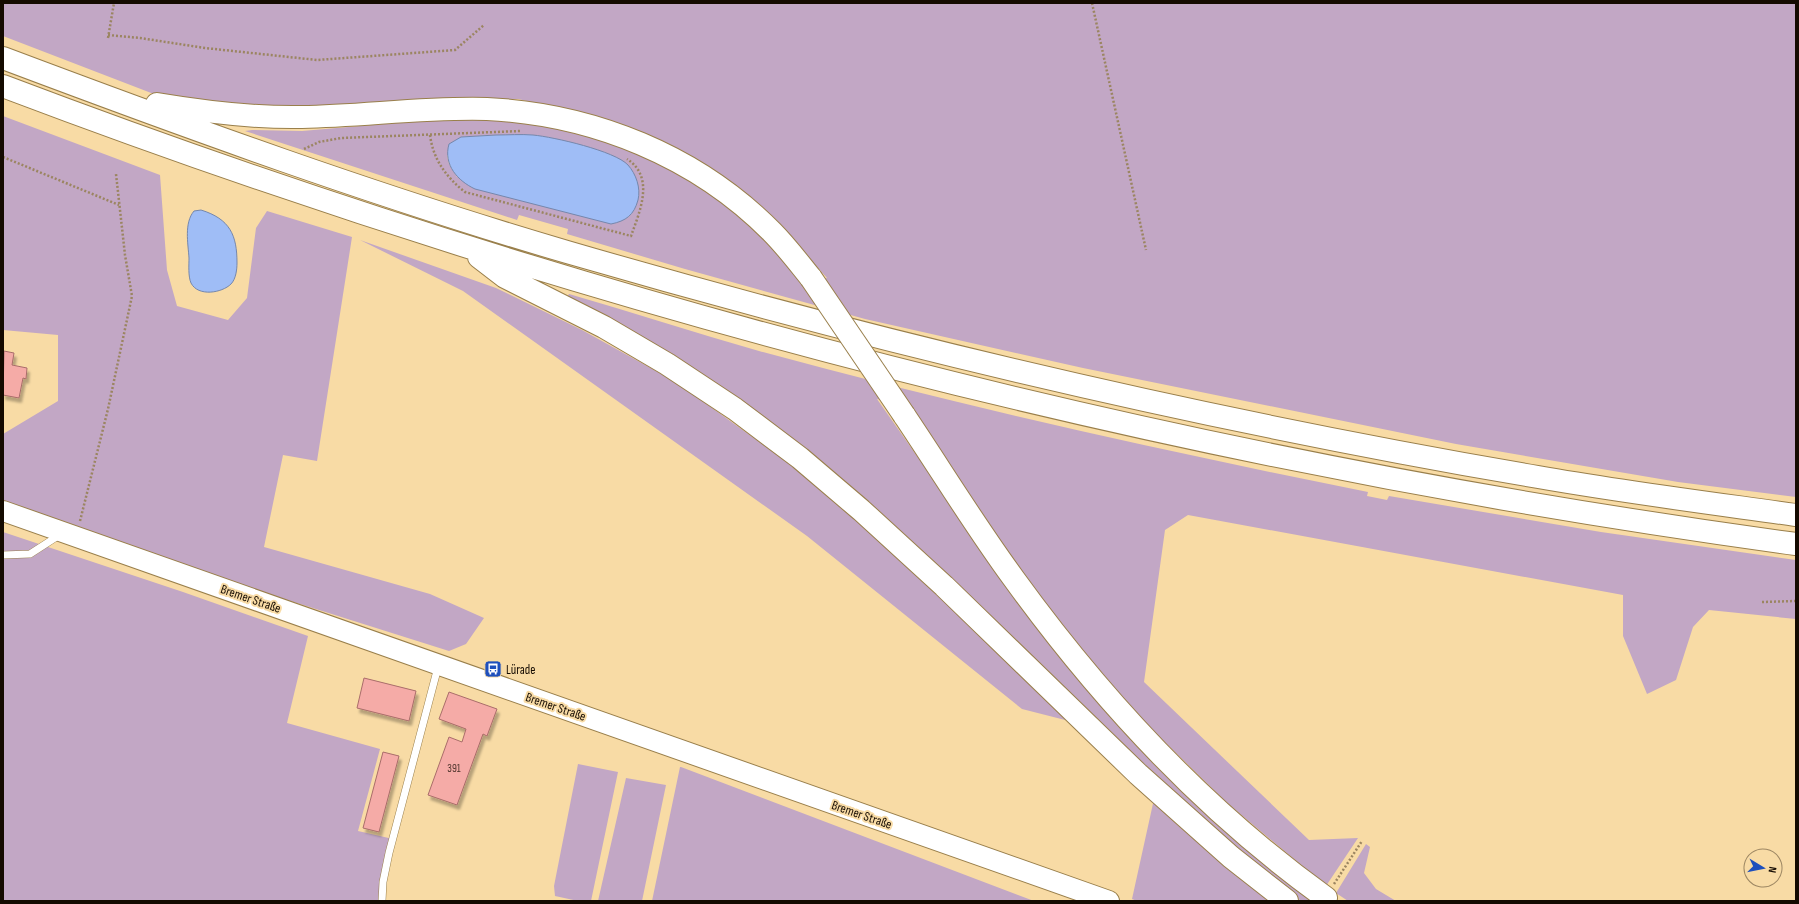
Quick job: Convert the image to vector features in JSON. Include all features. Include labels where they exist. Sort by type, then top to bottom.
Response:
[{"type":"highway","points":[[3,58],[287,161],[441,212],[566,251],[919,347],[1080,386],[1324,437],[1539,478],[1796,515]]},
{"type":"highway","points":[[3,86],[131,135],[468,249],[654,303],[862,360],[1072,412],[1389,478],[1670,527],[1796,544]]},
{"type":"highway","points":[[95,92],[179,108],[259,117],[309,117],[416,110],[486,109],[542,115],[590,125],[654,149],[713,183],[734,198],[771,230],[811,278],[1014,579],[1070,652],[1098,685],[1162,755],[1210,802],[1325,900]]},
{"type":"highway","points":[[468,249],[505,277],[604,327],[667,364],[735,409],[805,462],[861,510],[944,586],[1138,774],[1279,897]]},
{"type":"main road","name":"Bremer Straße","points":[[3,511],[1109,901]]},
{"type":"lane","points":[[3,555],[30,554],[70,535]]},
{"type":"lane","points":[[382,901],[383,882],[389,852],[438,665]]},
{"type":"path","points":[[114,3],[108,36],[140,38],[204,48],[317,60],[455,50],[484,25]]},
{"type":"path","points":[[1092,3],[1146,250]]},
{"type":"path","points":[[287,161],[308,146],[319,142],[341,138],[528,131]]},
{"type":"path","points":[[430,135],[431,146],[436,160],[454,183],[465,192],[631,236],[642,204],[643,180],[638,170],[626,158]]},
{"type":"path","points":[[3,157],[119,205]]},
{"type":"path","points":[[70,535],[108,409],[132,296],[116,174]]},
{"type":"path","points":[[1762,602],[1796,601]]},
{"type":"path","points":[[1325,900],[1362,841]]},
{"type":"shaded area","points":[[3,3],[1796,3],[1796,497],[1678,482],[1456,444],[1083,368],[865,319],[685,269],[567,234],[568,229],[519,215],[517,220],[245,131],[302,131],[441,119],[493,119],[536,124],[622,145],[670,168],[718,198],[750,224],[787,262],[800,283],[827,278],[773,218],[731,184],[589,115],[518,99],[441,99],[303,113],[159,96],[3,36]],"holes":[[[533,135],[457,177],[449,164],[447,156],[461,137]]]},
{"type":"shaded area","points":[[3,116],[160,175],[167,270],[177,306],[228,320],[247,298],[256,228],[267,211],[352,237],[317,461],[283,455],[264,547],[430,594],[484,618],[466,644],[449,651],[246,587],[57,519],[3,505],[3,434],[58,401],[58,335],[3,330]]},
{"type":"shaded area","points":[[360,240],[496,288],[582,330],[676,382],[829,492],[1073,722],[1022,709],[807,536],[463,291]]},
{"type":"shaded area","points":[[569,294],[759,351],[910,390],[1062,427],[1368,492],[1367,496],[1387,500],[1389,496],[1601,532],[1796,560],[1796,619],[1709,610],[1693,627],[1676,680],[1647,694],[1623,636],[1623,595],[1188,515],[1165,530],[1144,682],[1309,840],[1358,838],[1326,886],[1227,803],[1140,718],[1074,642],[1017,567],[909,404],[877,399],[995,567],[1309,899],[1309,901],[1301,901],[1214,832],[890,524],[566,299]]},
{"type":"shaded area","points":[[3,532],[183,592],[308,636],[287,723],[380,749],[358,831],[393,839],[382,901],[3,901]]},
{"type":"shaded area","points":[[578,764],[618,772],[591,901],[578,901],[555,896],[554,886]]},
{"type":"shaded area","points":[[681,767],[1034,901],[652,901]]},
{"type":"shaded area","points":[[626,778],[666,785],[642,901],[598,901]]},
{"type":"shaded area","points":[[1154,799],[1260,891],[1267,901],[1137,901],[1132,899]]},
{"type":"shaded area","points":[[1366,844],[1370,847],[1364,873],[1376,889],[1396,901],[1348,901],[1336,893]]},
{"type":"water","points":[[496,135],[543,136],[598,150],[621,160],[628,165],[637,181],[639,195],[634,210],[625,219],[611,224],[475,189],[469,186],[458,177],[450,165],[448,159],[449,144],[461,137]]},
{"type":"water","points":[[201,210],[219,218],[230,229],[233,236],[237,253],[236,274],[231,284],[222,290],[204,292],[194,287],[189,277],[189,221],[194,211]]},
{"type":"building","points":[[4,351],[14,353],[12,365],[27,368],[26,379],[23,378],[19,398],[3,395]]},
{"type":"building","points":[[364,678],[416,691],[409,721],[357,708]]},
{"type":"building","points":[[449,692],[497,709],[487,736],[483,734],[457,805],[428,795],[449,737],[462,742],[466,729],[439,719]]},
{"type":"building","points":[[383,752],[399,756],[379,832],[363,828]]},
{"type":"place","name":"Lürade","points":[[493,669]]}]
